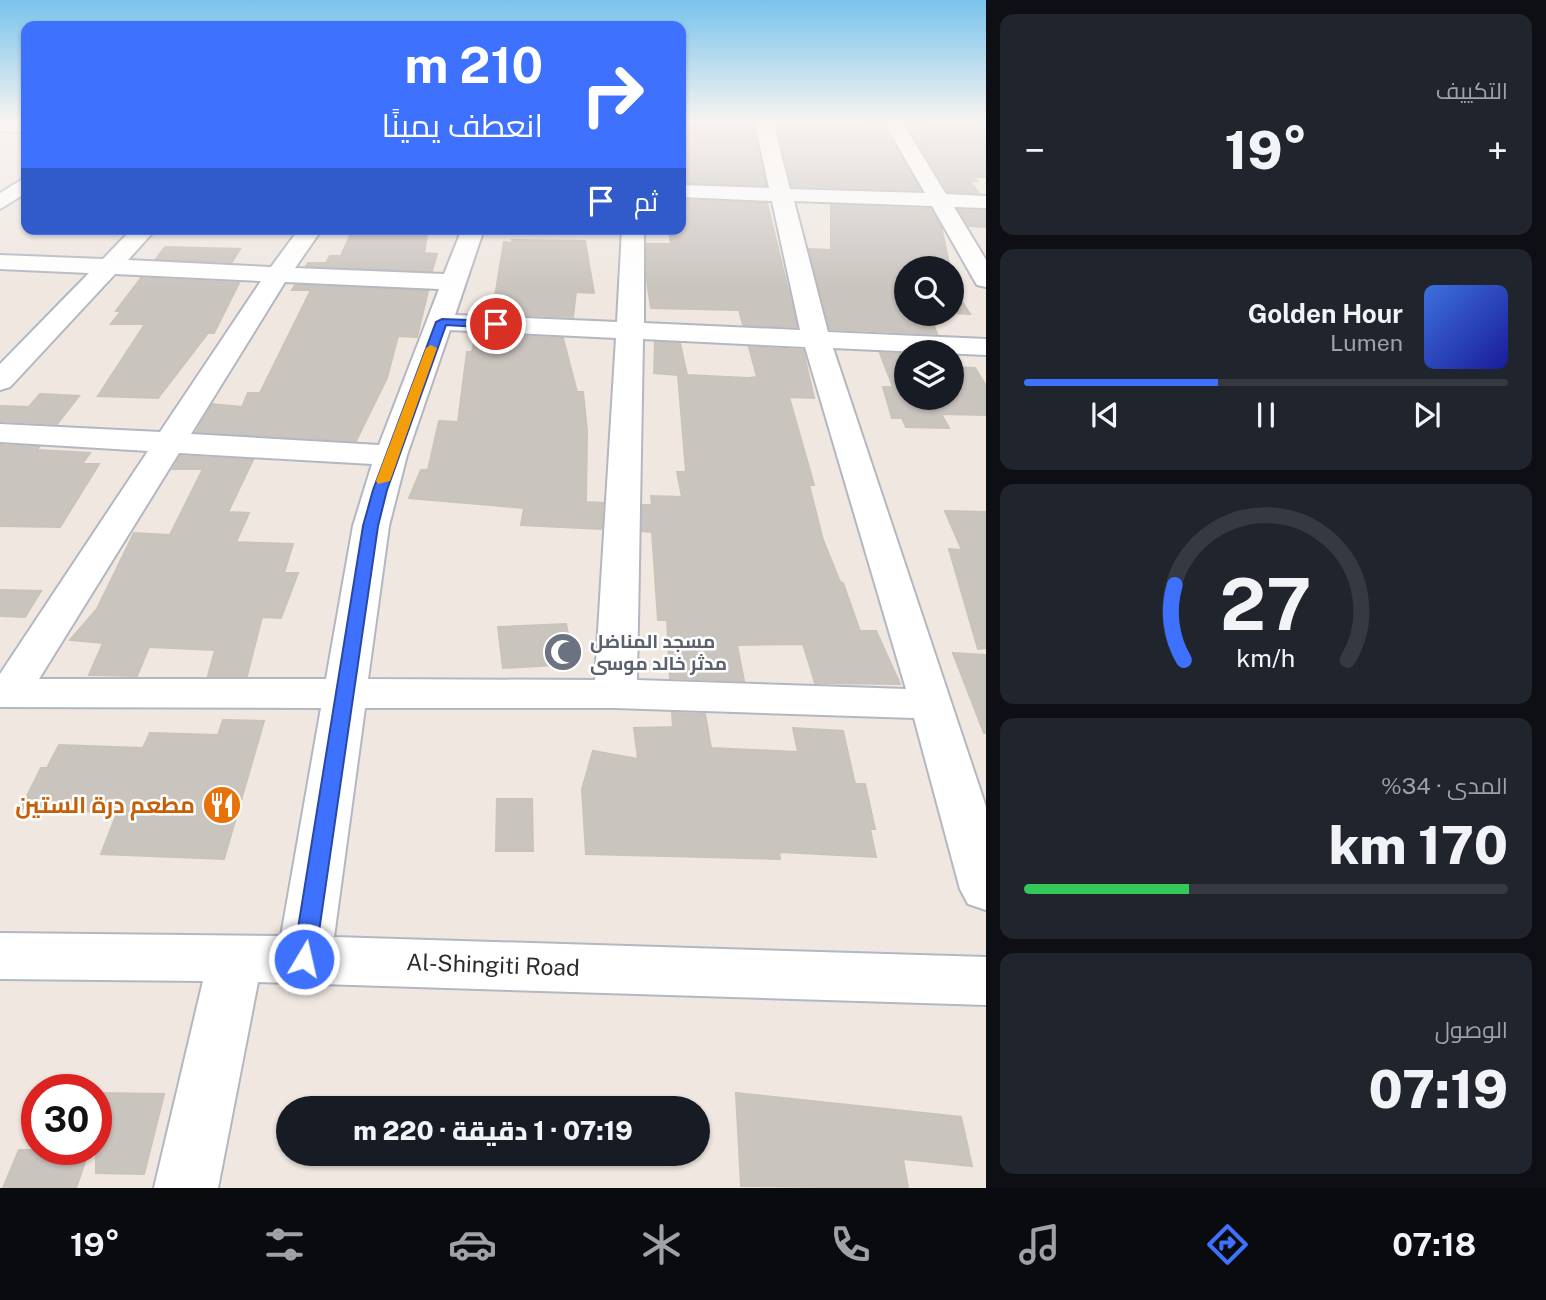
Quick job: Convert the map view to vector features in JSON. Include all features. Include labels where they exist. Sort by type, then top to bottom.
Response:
[{"type":"street","points":[[777,177],[816,339],[932,704],[970,777],[986,889]]},
{"type":"street","points":[[924,177],[986,280]]},
{"type":"street","points":[[0,203],[15,187]]},
{"type":"street","points":[[686,191],[986,202]]},
{"type":"street","points":[[0,381],[139,235]]},
{"type":"street","points":[[5,693],[172,442],[278,274],[307,235]]},
{"type":"street","points":[[304,959],[371,526],[391,455],[442,322],[471,235]]},
{"type":"street","points":[[615,694],[634,235]]},
{"type":"street","points":[[0,262],[455,282]]},
{"type":"street","points":[[442,322],[986,347]]},
{"type":"street","points":[[0,433],[391,455]]},
{"type":"street","points":[[5,693],[615,694],[932,704]]},
{"type":"street","name":"Al-Shingiti Road","points":[[0,956],[304,959],[986,981]]},
{"type":"street","points":[[186,1188],[235,959]]},
{"type":"building","points":[[686,177],[764,177],[766,185],[686,183]]},
{"type":"building","points":[[790,177],[913,177],[920,190],[792,186]]},
{"type":"building","points":[[939,177],[974,177],[977,181],[970,181],[979,193],[948,191]]},
{"type":"building","points":[[686,200],[767,203],[797,327],[743,325],[739,310],[651,308],[647,282],[647,244],[671,244],[670,235],[686,235]]},
{"type":"building","points":[[831,205],[930,209],[941,226],[947,256],[894,256],[894,326],[934,326],[937,334],[830,329],[809,249],[831,250]]},
{"type":"building","points":[[959,210],[986,211],[986,227],[969,226]]},
{"type":"building","points":[[350,235],[427,236],[424,253],[437,254],[432,271],[306,266],[308,263],[326,263],[330,256],[341,256]]},
{"type":"building","points":[[512,240],[585,241],[594,293],[576,292],[573,317],[492,314],[504,242],[512,243]]},
{"type":"building","points":[[165,247],[240,249],[232,262],[156,259]]},
{"type":"building","points":[[141,278],[239,283],[214,333],[208,333],[158,398],[98,396],[145,324],[111,324],[121,311],[116,311]]},
{"type":"building","points":[[295,285],[428,291],[417,337],[398,336],[387,378],[356,441],[196,432],[212,404],[242,407],[248,393],[260,393],[311,290],[292,290]]},
{"type":"building","points":[[476,335],[563,338],[577,392],[583,392],[587,431],[586,502],[603,503],[602,529],[521,525],[524,508],[409,498],[421,470],[428,470],[439,421],[458,422],[467,352],[472,352]]},
{"type":"building","points":[[655,342],[680,343],[687,375],[757,377],[749,347],[803,350],[814,398],[789,397],[814,485],[809,485],[823,540],[840,582],[843,583],[860,631],[876,631],[900,684],[815,683],[803,644],[737,645],[744,681],[670,678],[667,620],[658,620],[652,532],[642,531],[643,505],[652,505],[651,496],[682,497],[677,472],[686,472],[678,375],[654,373]]},
{"type":"building","points":[[880,353],[894,354],[894,410],[964,410],[964,368],[975,368],[986,386],[986,415],[941,414],[949,428],[906,427],[902,418],[892,418],[883,387],[893,387]]},
{"type":"building","points":[[40,394],[79,396],[57,424],[0,421],[0,406],[29,407]]},
{"type":"building","points":[[0,445],[90,453],[82,464],[99,464],[60,527],[0,526]]},
{"type":"building","points":[[180,456],[253,460],[228,512],[249,513],[236,542],[293,544],[284,573],[298,573],[281,618],[262,617],[247,676],[208,676],[215,650],[149,647],[137,676],[89,675],[103,643],[70,640],[97,609],[134,533],[170,535],[203,469],[173,469]]},
{"type":"building","points":[[945,511],[986,512],[986,648],[978,649],[949,549],[962,550]]},
{"type":"building","points":[[0,590],[41,591],[25,617],[0,616]]},
{"type":"building","points":[[566,624],[574,664],[503,668],[498,627]]},
{"type":"building","points":[[953,653],[986,655],[986,733],[984,733]]},
{"type":"building","points":[[672,713],[705,714],[711,748],[798,752],[793,728],[843,731],[855,784],[865,784],[875,829],[870,829],[876,857],[779,852],[780,859],[586,854],[582,789],[593,751],[638,759],[634,728],[673,727]]},
{"type":"building","points":[[223,720],[264,721],[224,859],[101,854],[117,813],[21,808],[41,768],[47,768],[59,745],[143,748],[150,733],[218,735]]},
{"type":"building","points":[[497,799],[532,799],[533,851],[496,851]]},
{"type":"building","points":[[112,1093],[164,1094],[144,1174],[96,1173],[96,1165],[112,1165]]},
{"type":"building","points":[[736,1093],[961,1117],[972,1166],[903,1159],[908,1188],[741,1186]]},
{"type":"building","points":[[19,1150],[21,1165],[84,1165],[76,1188],[3,1188]]},
{"type":"slow traffic","points":[[383,481],[431,348]]},
{"type":"place","name":"مسجد المناضل مدثر خالد موسى","points":[[563,652]]},
{"type":"place","name":"مطعم درة الستين","points":[[222,805]]},
{"type":"route","points":[[304,959],[371,526],[380,490],[442,322],[496,324]]}]
